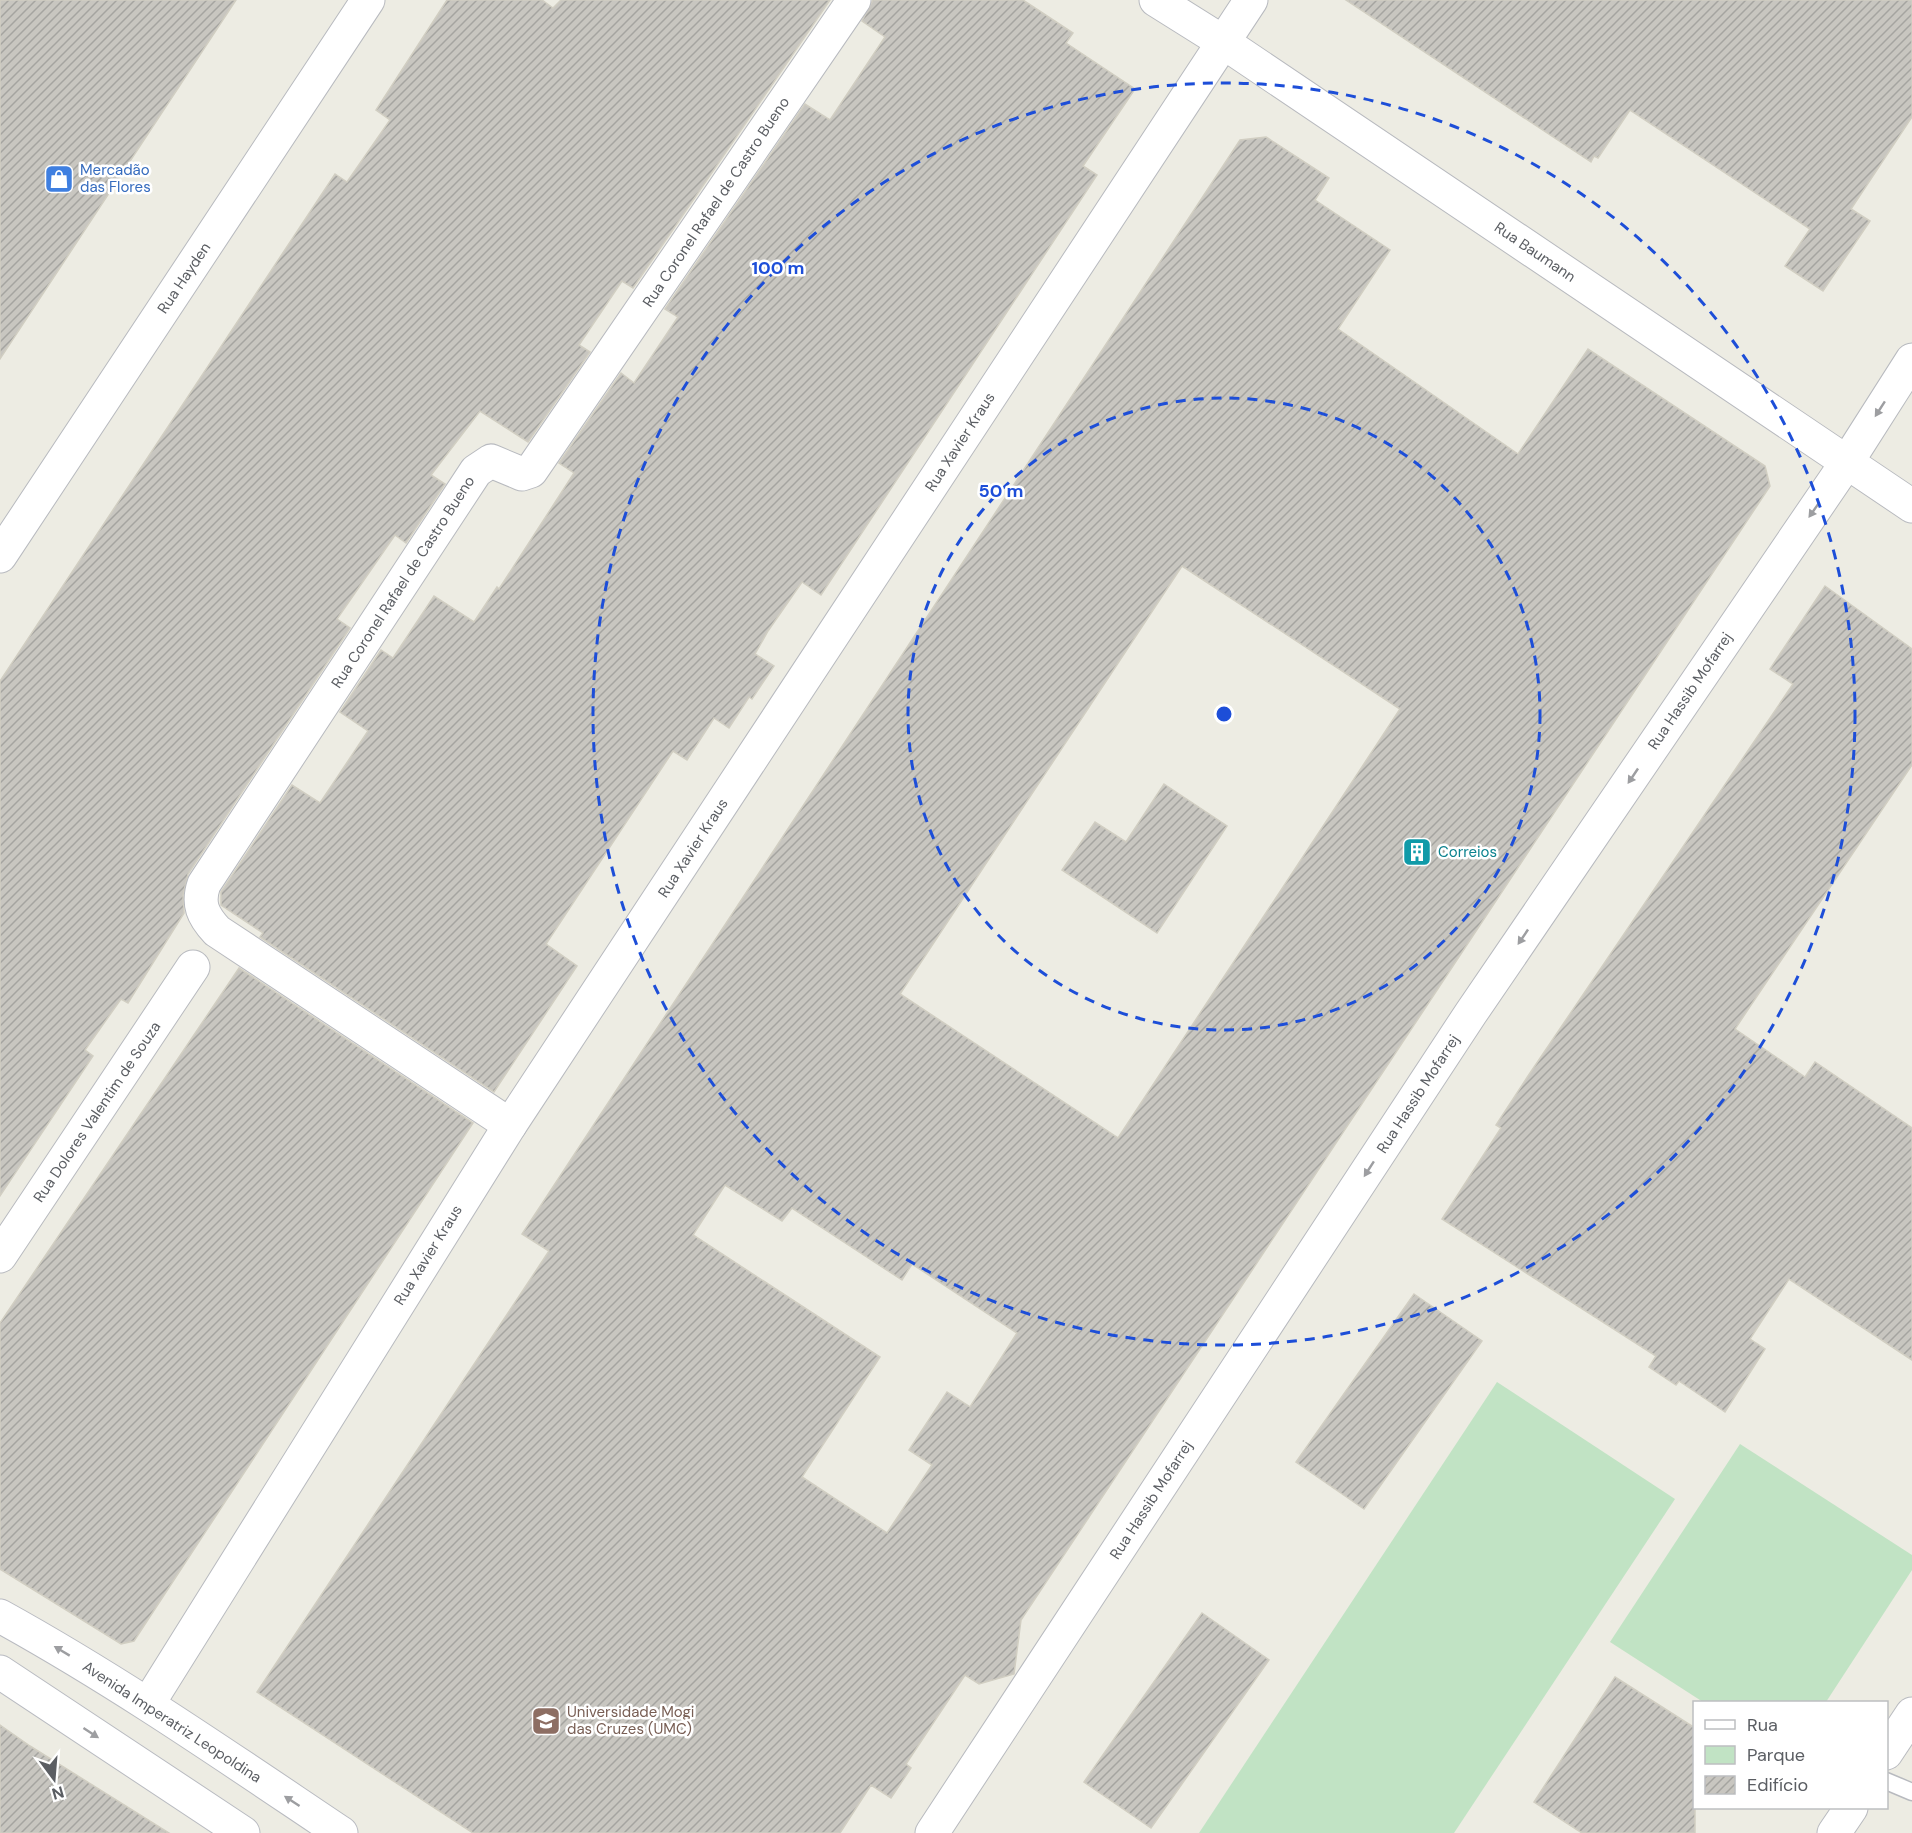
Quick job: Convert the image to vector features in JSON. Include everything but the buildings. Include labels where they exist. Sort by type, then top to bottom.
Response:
[{"type":"street","name":"Rua Hayden","points":[[0,556],[368,0]]},
{"type":"street","name":"Rua Coronel Rafael de Castro Bueno","points":[[510,1125],[217,931],[202,912],[199,897],[204,885],[476,471],[491,461],[522,474],[531,471],[854,0]]},
{"type":"street","name":"Rua Baumann","points":[[1156,0],[1223,42],[1912,506]]},
{"type":"street","name":"Rua Xavier Kraus","points":[[148,1704],[510,1125],[1251,0]]},
{"type":"street","name":"Rua Hassib Mofarrej","points":[[932,1833],[1471,1013],[1847,462],[1912,360]]},
{"type":"street","name":"Rua Dolores Valentim de Souza","points":[[0,1256],[193,967]]},
{"type":"street","name":"Avenida Imperatriz Leopoldina","points":[[0,1616],[59,1648],[148,1704],[341,1833]]},
{"type":"street","points":[[0,1672],[243,1833]]},
{"type":"street","points":[[1888,1751],[1912,1714]]},
{"type":"street","points":[[1834,1833],[1850,1809]]},
{"type":"lane","points":[[1888,1781],[1912,1792]]},
{"type":"green space","points":[[1497,1382],[1675,1499],[1454,1833],[1199,1833]]},
{"type":"green space","points":[[1740,1444],[1912,1555],[1912,1570],[1827,1701],[1701,1701],[1610,1642]]},
{"type":"place","name":"Mercadão das Flores","points":[[59,179]]},
{"type":"place","name":"Correios","points":[[1417,852]]},
{"type":"place","name":"Universidade Mogi das Cruzes (UMC)","points":[[546,1721]]}]
